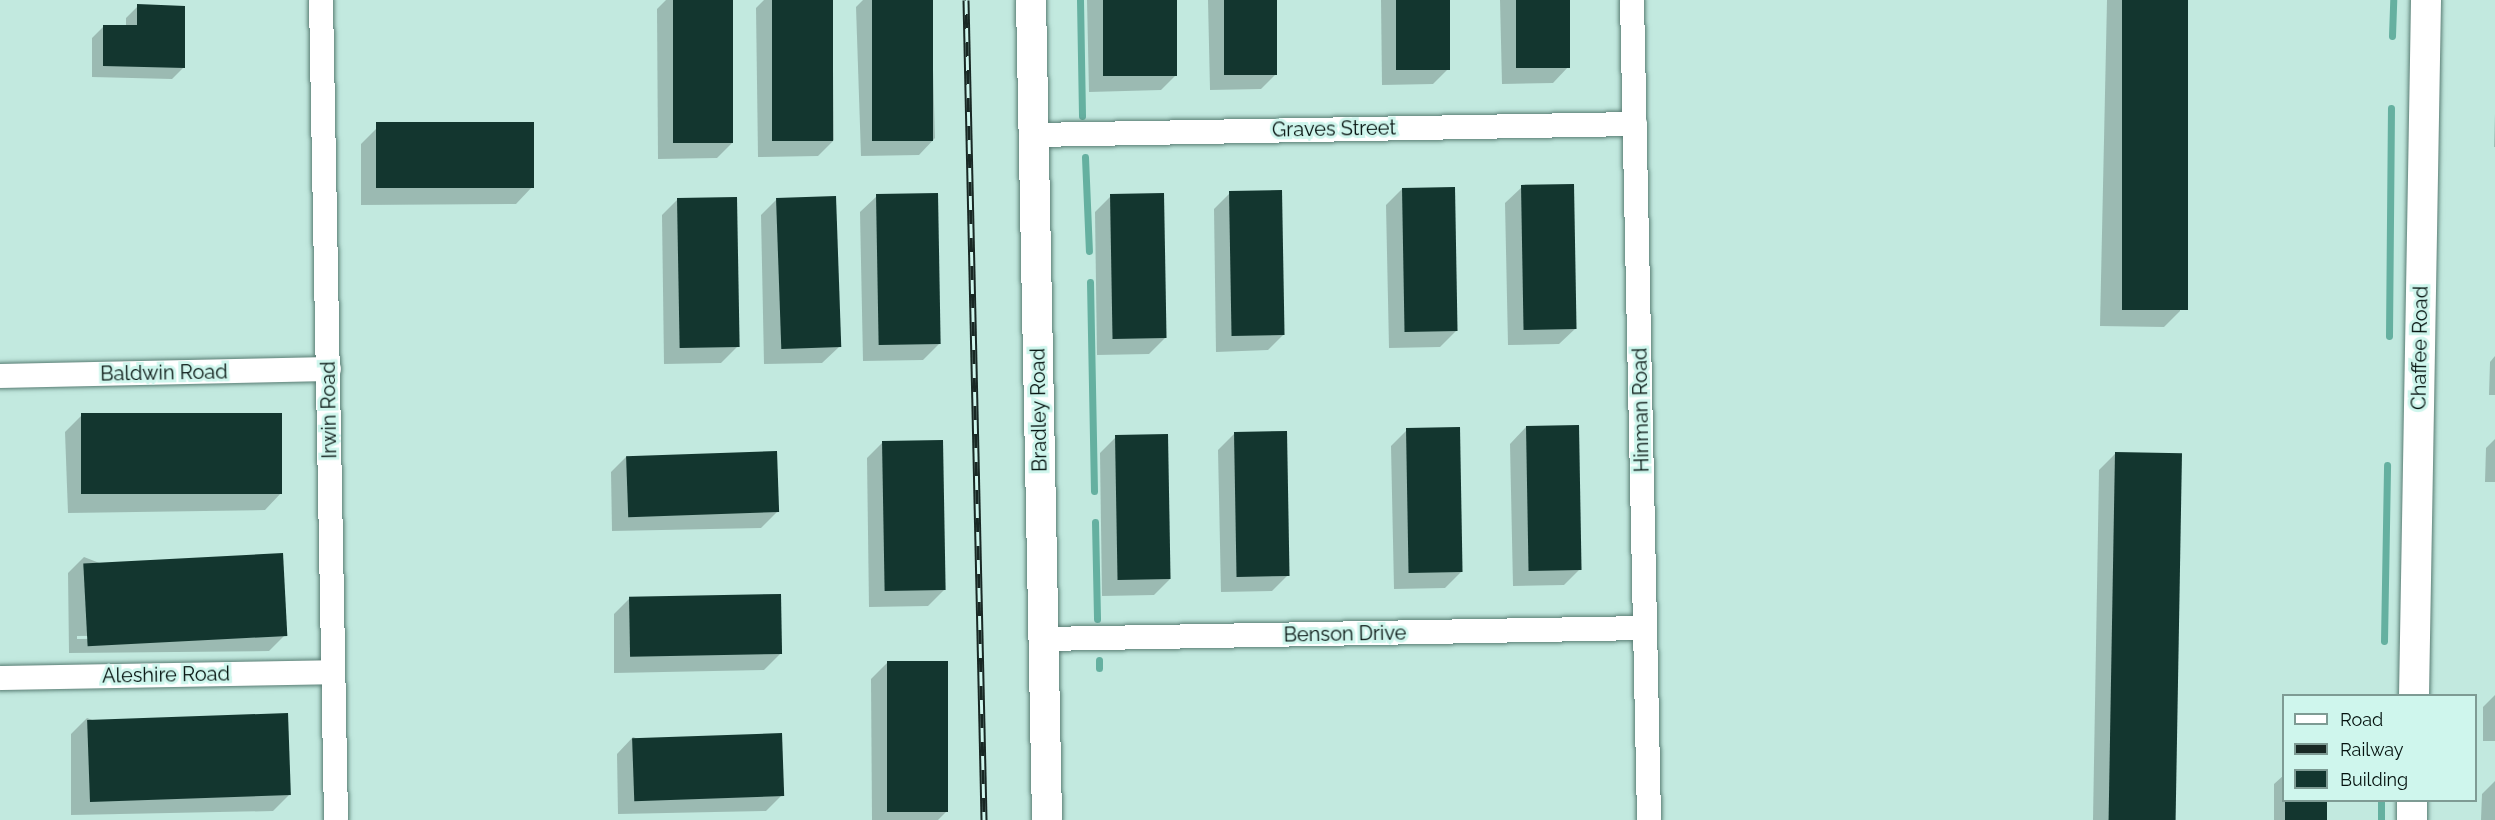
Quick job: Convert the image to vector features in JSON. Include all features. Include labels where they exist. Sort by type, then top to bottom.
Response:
[{"type":"street","name":"Irwin Road","points":[[321,0],[336,820]]},
{"type":"street","name":"Bradley Road","points":[[1031,0],[1047,820]]},
{"type":"street","name":"Hinman Road","points":[[1632,0],[1650,820]]},
{"type":"street","name":"Chaffee Road","points":[[2414,694],[2426,0]]},
{"type":"street","name":"Graves Street","points":[[1034,135],[1635,124]]},
{"type":"street","name":"Baldwin Road","points":[[0,376],[329,369]]},
{"type":"street","name":"Benson Drive","points":[[1044,639],[1646,628]]},
{"type":"street","name":"Aleshire Road","points":[[0,678],[333,672]]},
{"type":"street","points":[[2412,802],[2412,820]]},
{"type":"building","points":[[673,0],[733,0],[733,143],[673,143]]},
{"type":"building","points":[[772,0],[833,0],[833,141],[772,141]]},
{"type":"building","points":[[872,0],[933,0],[933,141],[872,141]]},
{"type":"building","points":[[1103,0],[1177,0],[1177,76],[1103,76]]},
{"type":"building","points":[[1224,0],[1277,0],[1277,75],[1224,75]]},
{"type":"building","points":[[1396,0],[1450,0],[1450,70],[1396,70]]},
{"type":"building","points":[[1516,0],[1570,0],[1570,68],[1516,68]]},
{"type":"building","points":[[2122,0],[2188,0],[2188,310],[2122,310]]},
{"type":"building","points":[[137,4],[185,6],[185,68],[103,66],[103,25],[137,25]]},
{"type":"building","points":[[376,122],[534,122],[534,188],[376,188]]},
{"type":"building","points":[[1574,184],[1577,329],[1524,330],[1521,185]]},
{"type":"building","points":[[1455,187],[1458,331],[1405,332],[1402,188]]},
{"type":"building","points":[[1282,190],[1285,335],[1232,336],[1229,191]]},
{"type":"building","points":[[938,193],[941,344],[879,345],[876,194]]},
{"type":"building","points":[[1164,193],[1167,338],[1113,339],[1110,194]]},
{"type":"building","points":[[836,196],[841,347],[781,349],[776,198]]},
{"type":"building","points":[[737,197],[740,347],[680,348],[677,198]]},
{"type":"building","points":[[81,413],[282,413],[282,494],[81,494]]},
{"type":"building","points":[[1579,425],[1582,570],[1529,571],[1526,426]]},
{"type":"building","points":[[1460,427],[1463,572],[1409,573],[1406,428]]},
{"type":"building","points":[[1287,431],[1290,576],[1237,577],[1234,432]]},
{"type":"building","points":[[1168,434],[1171,579],[1118,580],[1115,435]]},
{"type":"building","points":[[943,440],[946,590],[885,591],[882,441]]},
{"type":"building","points":[[777,451],[779,512],[628,517],[626,456]]},
{"type":"building","points":[[2115,452],[2182,453],[2176,820],[2109,820]]},
{"type":"building","points":[[283,553],[287,636],[88,646],[83,563]]},
{"type":"building","points":[[781,594],[782,654],[630,657],[629,597]]},
{"type":"building","points":[[887,661],[948,661],[948,812],[887,812]]},
{"type":"building","points":[[288,713],[291,795],[90,802],[87,720]]},
{"type":"building","points":[[782,733],[784,796],[634,801],[632,738]]},
{"type":"building","points":[[2285,802],[2327,802],[2327,820],[2285,820]]},
{"type":"waterway","points":[[1080,0],[1082,116]]},
{"type":"waterway","points":[[2392,36],[2393,0]]},
{"type":"waterway","points":[[2389,336],[2391,108]]},
{"type":"waterway","points":[[1085,157],[1089,251]]},
{"type":"waterway","points":[[1090,282],[1094,491]]},
{"type":"waterway","points":[[2384,641],[2387,465]]},
{"type":"waterway","points":[[1095,522],[1097,619]]},
{"type":"waterway","points":[[1099,660],[1099,668]]},
{"type":"waterway","points":[[2381,802],[2381,820]]},
{"type":"railway","points":[[966,0],[984,820]]}]
